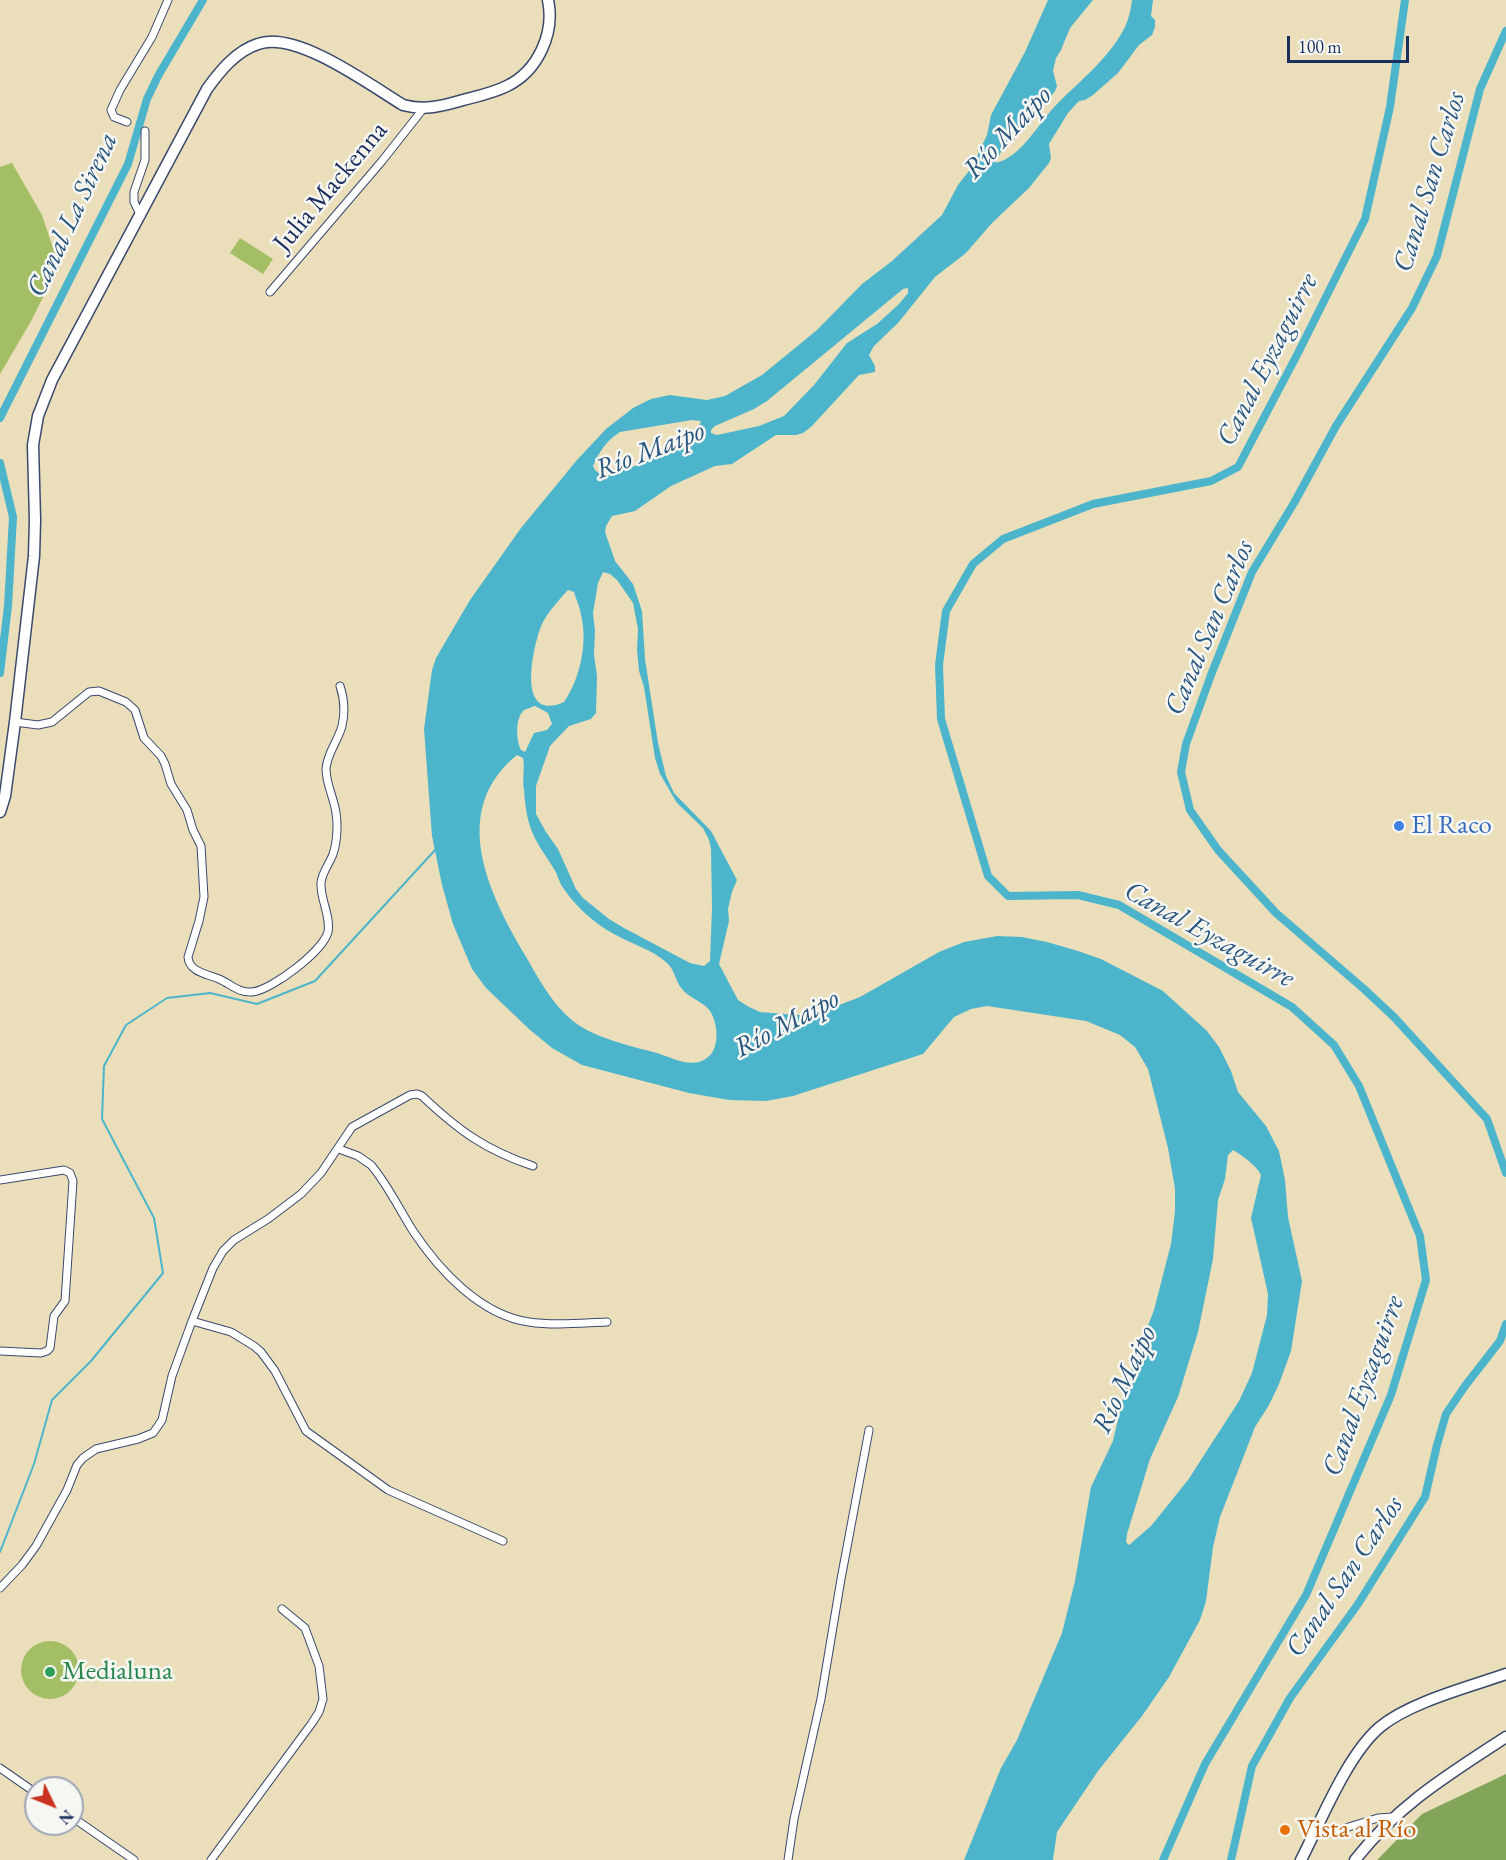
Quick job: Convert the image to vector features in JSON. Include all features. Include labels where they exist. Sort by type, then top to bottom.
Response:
[{"type":"main road","points":[[0,812],[5,796],[15,722],[34,556],[33,445],[38,416],[52,380],[207,89],[231,61],[245,50],[258,44],[278,41],[300,46],[318,55],[404,105],[423,109],[438,107],[495,92],[514,83],[528,71],[539,56],[547,39],[550,15],[548,0]]},
{"type":"main road","points":[[1301,1860],[1350,1763],[1381,1726],[1447,1694],[1506,1674]]},
{"type":"main road","points":[[1355,1860],[1376,1833],[1430,1787],[1506,1737]]},
{"type":"street","points":[[127,122],[115,118],[111,111],[120,90],[152,37],[168,0]]},
{"type":"street","name":"Julia Mackenna","points":[[270,292],[382,161],[423,109]]},
{"type":"street","points":[[141,216],[134,197],[145,160],[145,131]]},
{"type":"street","points":[[15,722],[46,725],[89,692],[99,691],[126,702],[135,710],[144,738],[161,756],[171,784],[187,810],[201,846],[204,897],[188,963],[192,968],[221,980],[235,989],[250,992],[264,990],[275,984],[320,948],[329,929],[321,881],[334,853],[336,813],[326,767],[330,751],[342,726],[344,697],[340,686]]},
{"type":"street","points":[[0,1588],[36,1546],[70,1483],[77,1465],[83,1458],[96,1449],[153,1433],[162,1420],[172,1377],[213,1268],[227,1247],[301,1194],[321,1173],[352,1128],[410,1095],[422,1095],[477,1142],[502,1155],[533,1166]]},
{"type":"street","points":[[339,1149],[358,1156],[371,1165],[429,1252],[460,1285],[485,1305],[513,1318],[530,1322],[607,1322]]},
{"type":"street","points":[[0,1180],[64,1170],[70,1173],[73,1181],[65,1301],[54,1316],[50,1348],[47,1352],[41,1353],[0,1351]]},
{"type":"street","points":[[192,1321],[231,1332],[261,1352],[275,1371],[306,1431],[388,1490],[503,1541]]},
{"type":"street","points":[[788,1860],[794,1819],[819,1708],[869,1430]]},
{"type":"street","points":[[211,1860],[312,1723],[322,1703],[319,1666],[307,1631],[300,1622],[282,1609]]},
{"type":"street","points":[[0,1768],[24,1785]]},
{"type":"street","points":[[1317,1829],[1322,1833],[1329,1833],[1378,1818],[1394,1817]]},
{"type":"street","points":[[84,1825],[134,1860]]},
{"type":"green space","points":[[12,163],[42,215],[59,266],[30,323],[0,374],[0,167]]},
{"type":"green space","points":[[240,238],[273,259],[263,274],[230,253]]},
{"type":"green space","name":"Medialuna","points":[[50,1641],[66,1646],[74,1654],[79,1670],[74,1686],[66,1694],[50,1699],[34,1694],[26,1686],[21,1670],[26,1654],[34,1646]]},
{"type":"green space","points":[[1506,1774],[1506,1860],[1377,1860],[1422,1814]]},
{"type":"water","name":"Río Maipo","points":[[1048,0],[1093,0],[1070,28],[1056,58],[1053,71],[1057,86],[1055,91],[1029,125],[1001,152],[995,163],[1014,154],[1030,138],[1051,110],[1103,58],[1125,27],[1132,0],[1153,0],[1151,16],[1155,20],[1155,27],[1152,35],[1139,45],[1118,73],[1093,95],[1079,101],[1068,113],[1049,144],[1051,158],[1049,163],[1029,188],[992,223],[966,253],[935,277],[898,323],[874,346],[869,355],[875,366],[875,372],[859,375],[803,433],[776,435],[732,464],[715,466],[671,486],[635,511],[612,516],[605,532],[615,561],[633,584],[642,611],[645,659],[658,743],[666,776],[674,793],[711,831],[737,880],[728,909],[729,921],[719,964],[738,1000],[760,1012],[811,1016],[860,997],[939,952],[964,942],[997,936],[1022,937],[1047,942],[1101,959],[1163,991],[1207,1031],[1219,1047],[1238,1092],[1266,1126],[1279,1151],[1285,1180],[1288,1217],[1302,1281],[1291,1351],[1279,1384],[1255,1427],[1220,1517],[1213,1547],[1206,1601],[1200,1620],[1169,1677],[1142,1716],[1098,1771],[1057,1832],[1053,1860],[964,1860],[1001,1768],[1017,1740],[1062,1633],[1075,1581],[1091,1487],[1113,1441],[1127,1381],[1154,1310],[1171,1244],[1175,1189],[1168,1148],[1148,1069],[1135,1047],[1120,1035],[1086,1021],[987,1006],[971,1009],[954,1017],[923,1054],[793,1096],[766,1101],[729,1100],[689,1093],[582,1065],[552,1048],[529,1029],[486,988],[472,969],[453,924],[432,836],[424,729],[432,670],[436,658],[470,600],[521,528],[577,460],[606,429],[633,408],[651,399],[670,395],[707,400],[725,396],[762,375],[817,330],[862,284],[892,261],[942,215],[958,185],[972,167],[987,135],[991,115],[1025,52]],"holes":[[[908,288],[908,293],[899,304],[877,324],[847,343],[814,385],[784,416],[759,426],[717,435],[711,433],[715,426],[767,401],[903,289]],[[692,420],[701,421],[692,437],[681,445],[632,467],[601,475],[593,466],[611,439],[620,432]],[[603,572],[610,574],[633,603],[638,629],[639,671],[660,774],[677,803],[703,828],[709,840],[712,908],[710,961],[704,966],[690,963],[624,928],[583,898],[576,889],[558,849],[536,814],[536,786],[550,746],[569,726],[591,719],[596,713],[597,676],[593,613],[598,583]],[[568,590],[574,592],[580,609],[584,637],[581,660],[570,693],[564,702],[549,706],[539,702],[533,693],[531,679],[538,634],[550,611]],[[535,706],[548,713],[552,724],[547,730],[534,733],[525,752],[519,746],[517,735],[521,714],[524,710]],[[517,755],[523,758],[523,786],[529,824],[562,887],[580,909],[593,920],[621,938],[650,951],[669,965],[682,989],[710,1011],[715,1022],[716,1042],[708,1057],[696,1063],[683,1062],[613,1041],[582,1027],[565,1014],[552,999],[511,931],[488,880],[482,853],[480,827],[484,801],[496,777]],[[1233,1150],[1253,1164],[1261,1175],[1251,1218],[1268,1294],[1267,1315],[1252,1373],[1239,1401],[1188,1480],[1151,1526],[1129,1545],[1126,1542],[1127,1534],[1150,1459],[1178,1397],[1198,1332],[1213,1259],[1218,1200],[1225,1179],[1228,1155]]]},
{"type":"waterway","name":"Canal La Sirena","points":[[0,418],[128,164],[147,99],[158,76],[203,0]]},
{"type":"waterway","name":"Canal Eyzaguirre","points":[[1163,1860],[1205,1764],[1306,1595],[1391,1395],[1426,1280],[1420,1236],[1359,1086],[1334,1045],[1292,1007],[1119,905],[1078,895],[1008,896],[988,876],[941,719],[939,665],[946,611],[973,564],[1003,539],[1093,504],[1211,481],[1238,467],[1365,219],[1390,107],[1405,0]]},
{"type":"waterway","name":"Canal San Carlos","points":[[1506,31],[1480,89],[1437,256],[1412,308],[1336,426],[1294,503],[1252,572],[1186,744],[1181,772],[1190,810],[1218,850],[1276,913],[1394,1017],[1487,1119],[1506,1173]]},
{"type":"waterway","name":"Canal La Sirena","points":[[0,463],[13,517],[8,606],[0,673]]},
{"type":"waterway","points":[[0,1552],[34,1464],[52,1400],[91,1361],[163,1273],[154,1218],[102,1119],[104,1066],[126,1025],[167,998],[210,993],[257,1004],[315,981],[436,849]]},
{"type":"waterway","name":"Canal San Carlos","points":[[1231,1860],[1252,1766],[1290,1698],[1358,1604],[1425,1497],[1446,1414],[1500,1341],[1506,1324]]},
{"type":"place","name":"El Raco","points":[[1399,826]]},
{"type":"place","name":"Medialuna","points":[[50,1672]]},
{"type":"place","name":"Vista al Río","points":[[1285,1830]]}]
